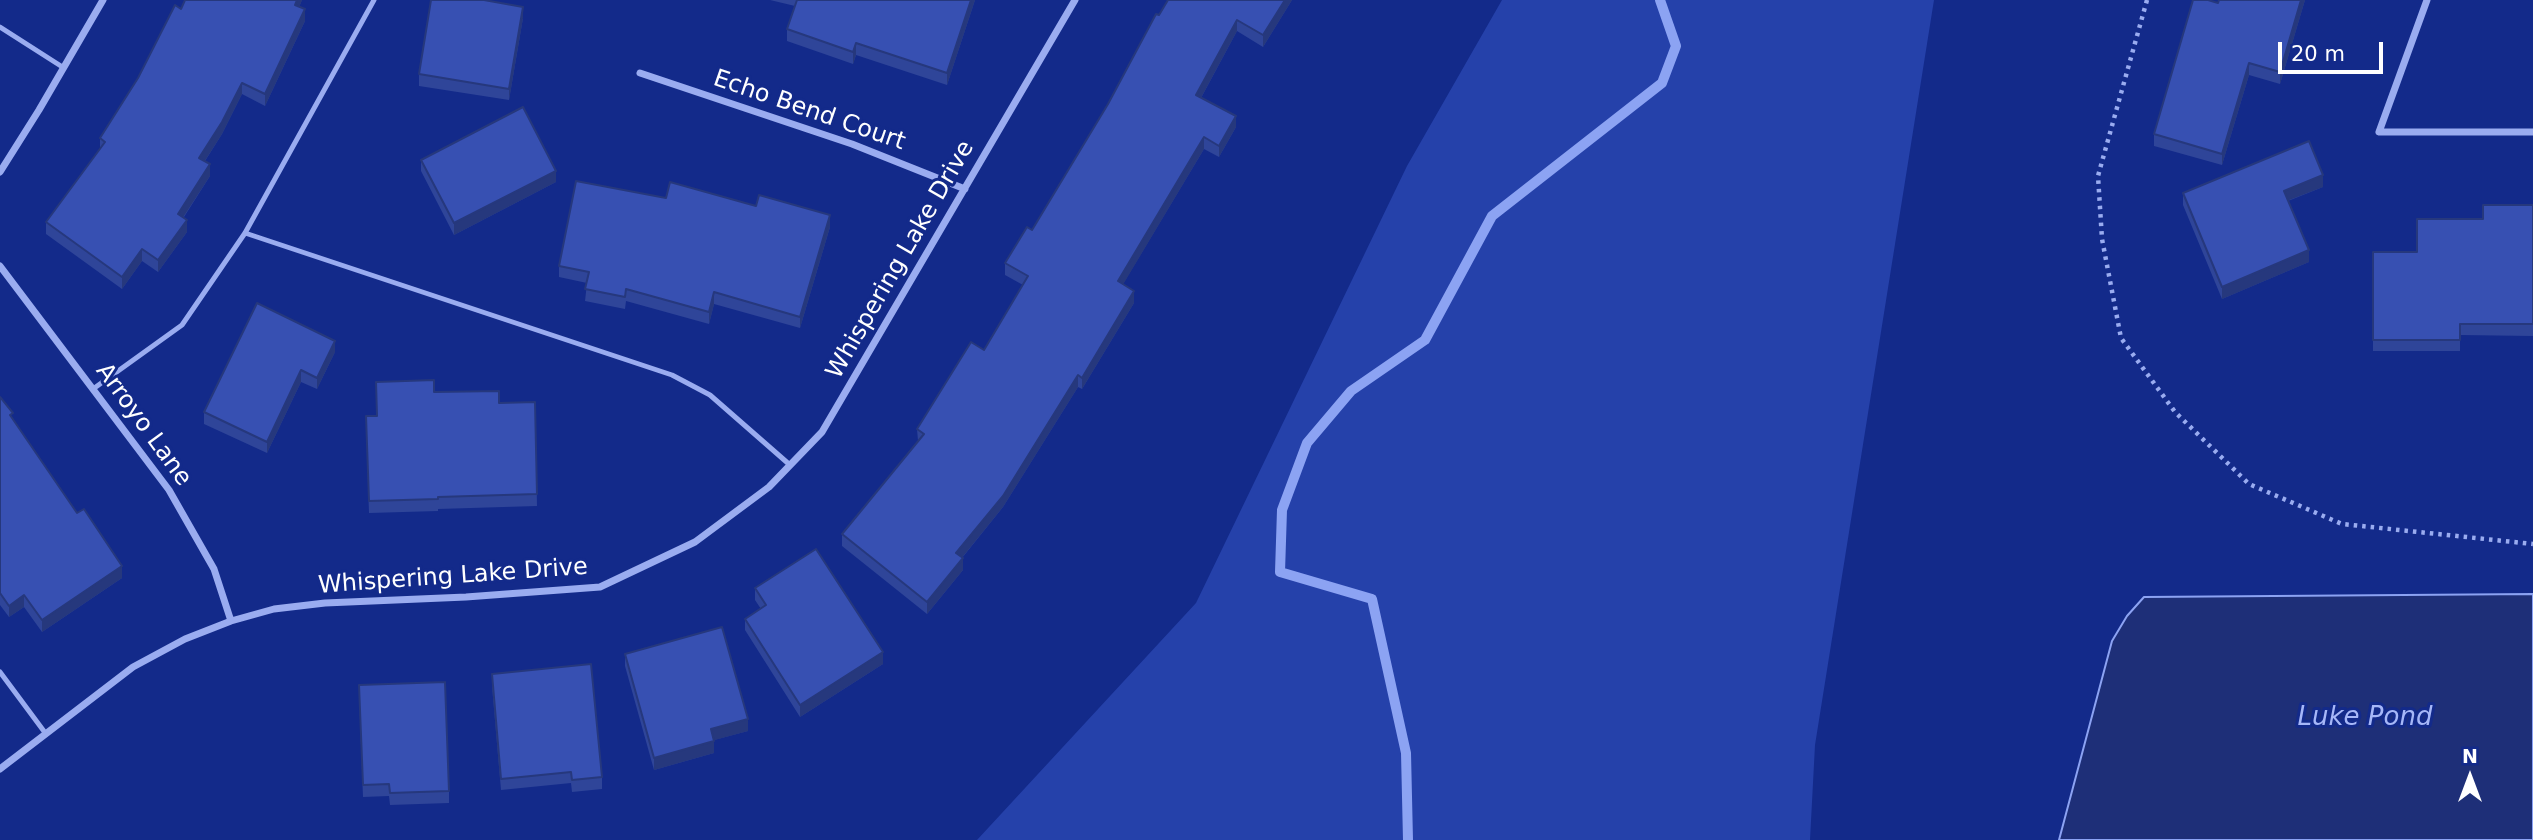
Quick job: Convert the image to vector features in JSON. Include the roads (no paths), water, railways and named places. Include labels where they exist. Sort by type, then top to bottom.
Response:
[{"type":"street","points":[[0,172],[103,0]]},
{"type":"street","name":"Whispering Lake Drive","points":[[0,769],[133,667],[185,639],[230,621],[274,609],[325,603],[466,597],[600,587],[695,542],[769,487],[822,432],[1075,0]]},
{"type":"street","points":[[2427,0],[2379,132],[2533,132]]},
{"type":"street","name":"Echo Bend Court","points":[[640,73],[852,144],[965,189]]},
{"type":"street","name":"Arroyo Lane","points":[[0,266],[169,490],[214,569],[230,621]]},
{"type":"lane","points":[[93,389],[182,325],[245,233],[374,0]]},
{"type":"lane","points":[[0,27],[64,68]]},
{"type":"lane","points":[[245,233],[672,375],[710,395],[790,465]]},
{"type":"lane","points":[[0,671],[46,734]]},
{"type":"water","name":"Luke Pond","points":[[2533,594],[2533,840],[2059,840],[2112,641],[2127,616],[2144,597]]},
{"type":"waterway","points":[[1408,840],[1406,753],[1372,599],[1280,572],[1282,510],[1307,443],[1351,391],[1425,340],[1492,216],[1662,83],[1676,46],[1660,0]]}]
